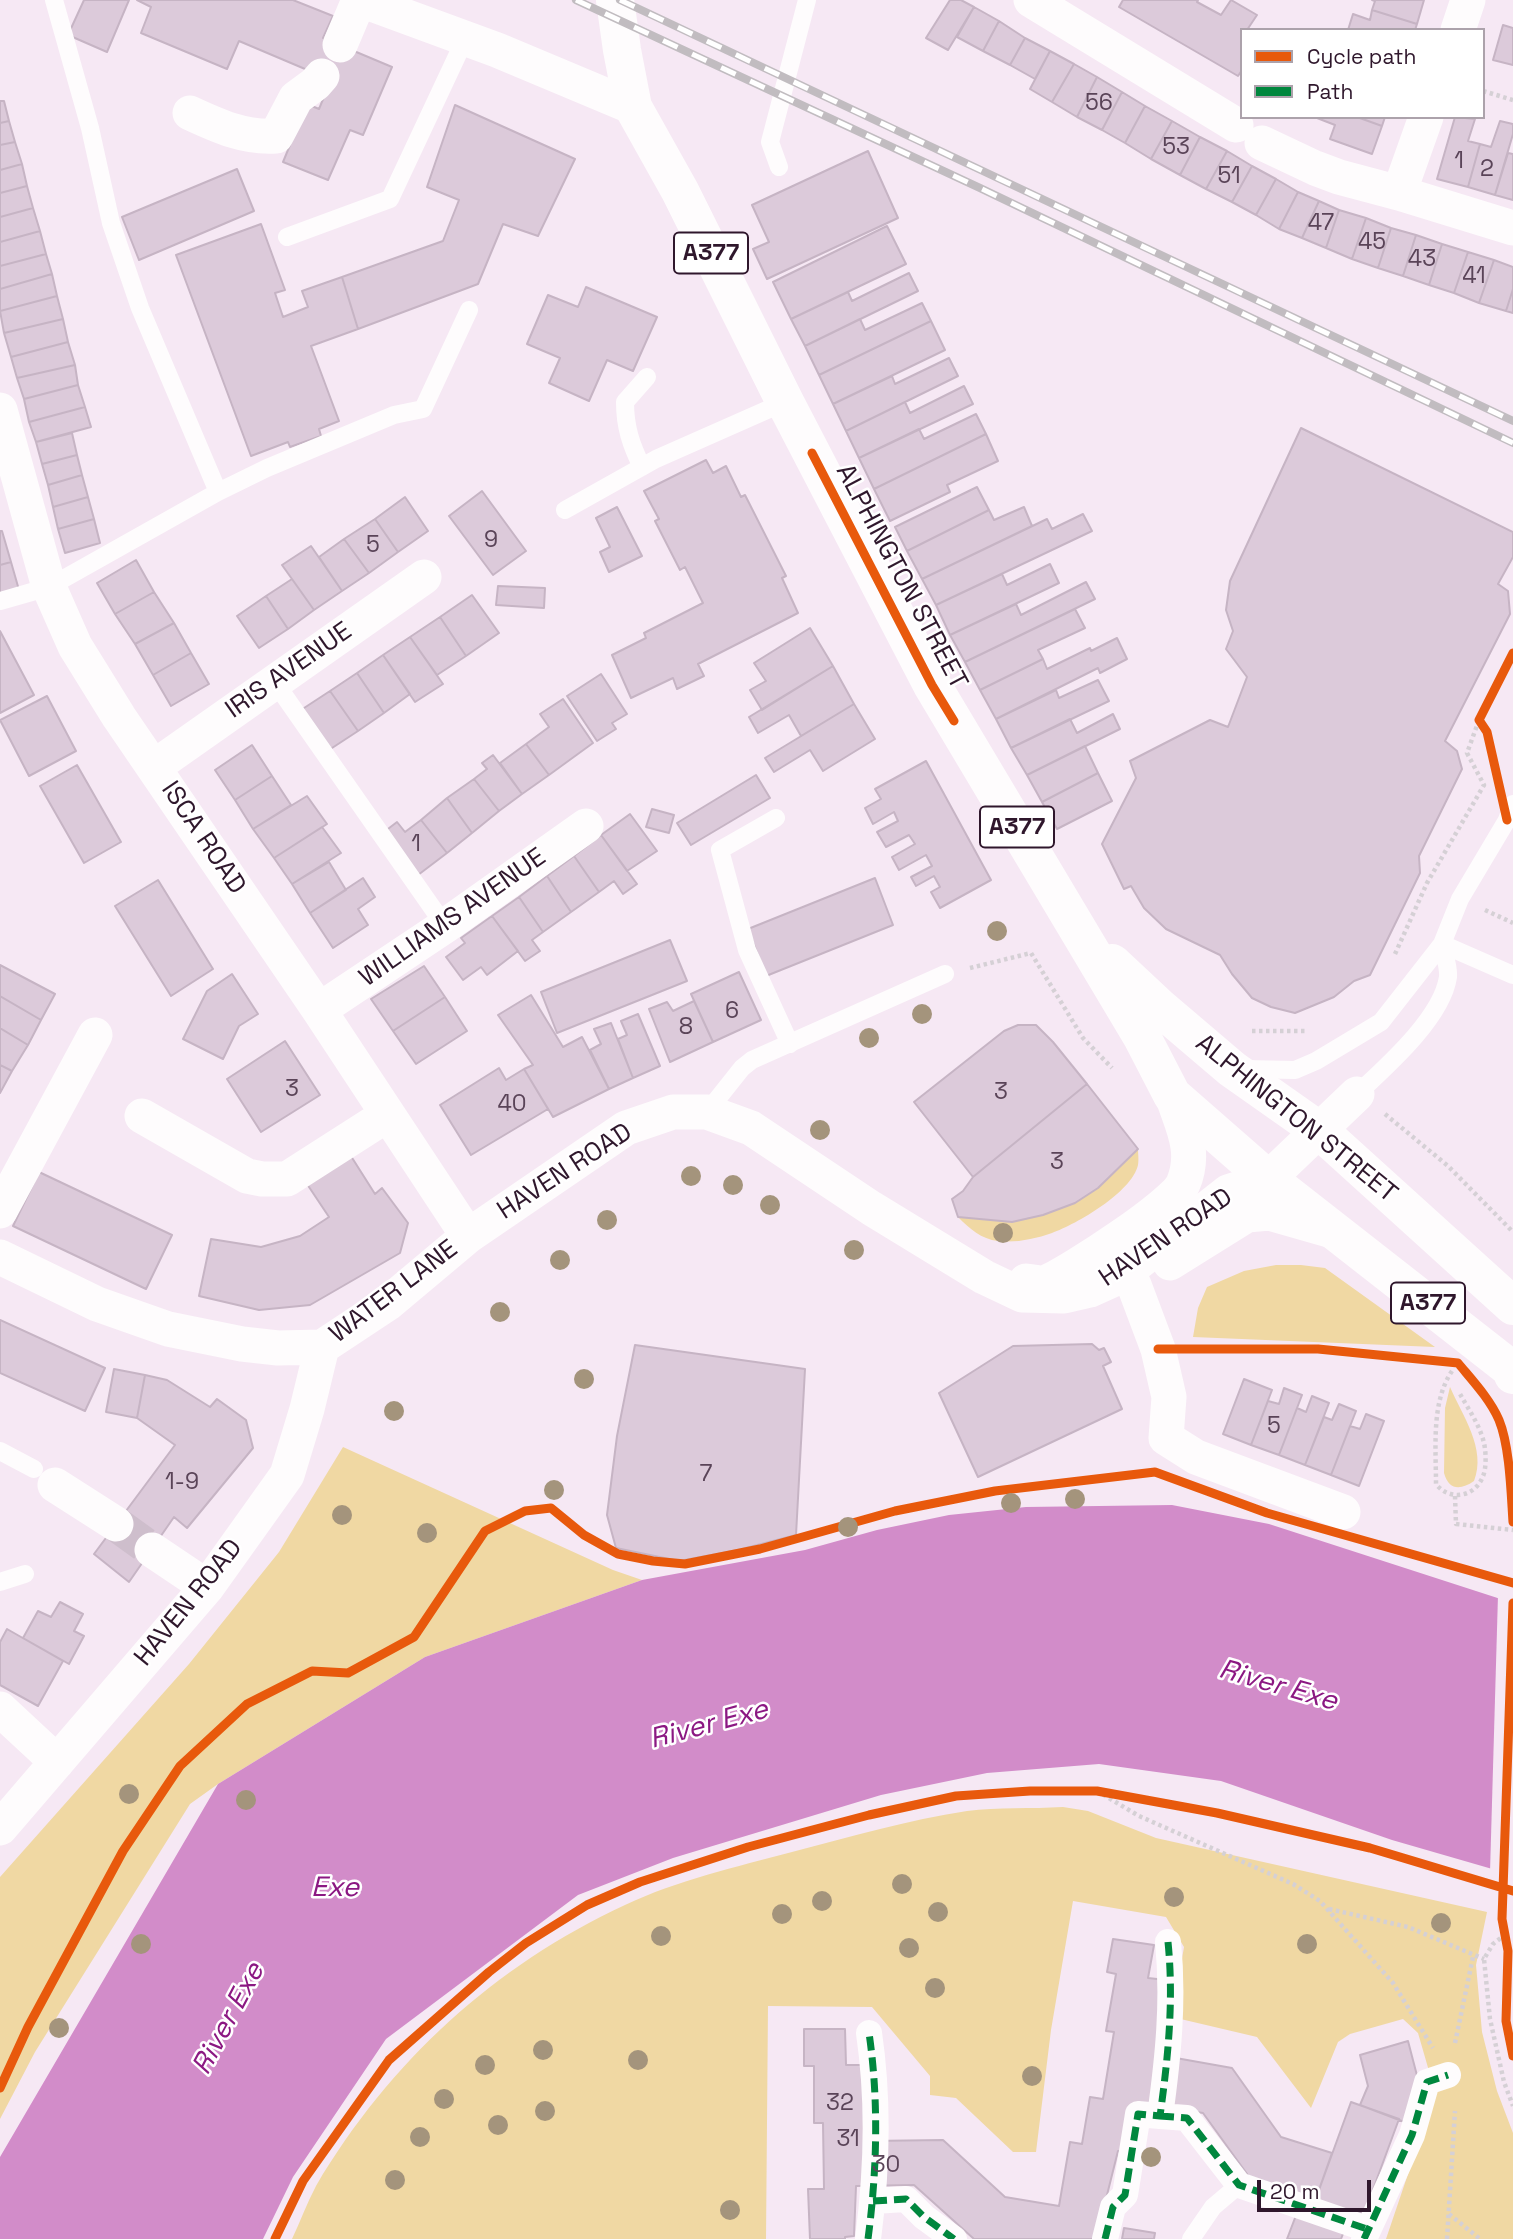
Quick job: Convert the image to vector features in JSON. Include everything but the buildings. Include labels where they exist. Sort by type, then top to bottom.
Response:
[{"type":"highway","name":"A377","points":[[615,0],[634,107]]},
{"type":"highway","name":"ALPHINGTON STREET","points":[[634,107],[680,191],[785,402],[932,685],[1142,1037],[1172,1095],[1268,1179],[1511,1369],[1513,1375]]},
{"type":"highway","name":"ALPHINGTON STREET","points":[[1080,933],[1158,1006],[1232,1069],[1320,1131],[1513,1306]]},
{"type":"street","points":[[340,45],[360,0],[481,44],[634,107]]},
{"type":"street","points":[[1031,0],[1249,134],[1315,168],[1513,228]]},
{"type":"street","points":[[1459,28],[1468,0]]},
{"type":"street","points":[[190,113],[222,128],[257,138],[275,136],[296,98],[322,76]]},
{"type":"street","points":[[1399,192],[1425,119]]},
{"type":"street","name":"ISCA ROAD","points":[[0,410],[48,587],[75,646],[118,717],[319,1010],[468,1236]]},
{"type":"street","name":"IRIS AVENUE","points":[[154,767],[424,577]]},
{"type":"street","name":"WILLIAMS AVENUE","points":[[319,1010],[445,926],[586,826]]},
{"type":"street","points":[[0,1210],[95,1035]]},
{"type":"street","name":"HAVEN ROAD","points":[[984,1277],[1044,1283],[1104,1249],[1152,1213],[1182,1185],[1191,1150],[1172,1095]]},
{"type":"street","points":[[1268,1179],[1320,1131],[1369,1102]]},
{"type":"street","name":"HAVEN ROAD","points":[[468,1236],[626,1128],[673,1112],[707,1112],[751,1128],[871,1208],[984,1277],[1022,1295],[1064,1296],[1090,1290],[1121,1276],[1227,1192],[1268,1179]]},
{"type":"street","points":[[142,1116],[247,1176],[287,1179],[387,1115]]},
{"type":"street","name":"HAVEN ROAD","points":[[1247,1216],[1268,1179]]},
{"type":"street","name":"HAVEN ROAD","points":[[984,1277],[1031,1319],[1134,1285],[1247,1216],[1269,1213],[1340,1233]]},
{"type":"street","name":"WATER LANE","points":[[0,1258],[97,1304],[168,1328],[242,1344],[278,1348],[322,1347],[387,1304],[468,1236]]},
{"type":"street","points":[[1134,1285],[1158,1349],[1169,1397],[1166,1438],[1196,1457],[1343,1512]]},
{"type":"street","name":"HAVEN ROAD","points":[[0,1828],[207,1587],[287,1475],[322,1347]]},
{"type":"street","points":[[44,1477],[116,1524]]},
{"type":"street","points":[[152,1550],[207,1587]]},
{"type":"street","points":[[0,1709],[57,1762]]},
{"type":"street","points":[[1160,2116],[1169,2052],[1171,1970],[1168,1942]]},
{"type":"street","points":[[868,2239],[873,2201],[876,2119],[869,2033]]},
{"type":"street","points":[[1105,2239],[1113,2207],[1125,2194],[1138,2114],[1187,2118],[1239,2185],[1366,2234],[1412,2135],[1427,2082],[1448,2075]]},
{"type":"street","points":[[873,2201],[906,2199],[924,2217],[954,2239]]},
{"type":"lane","points":[[54,0],[90,128],[111,223],[140,308],[218,492]]},
{"type":"lane","points":[[779,167],[769,142],[807,0]]},
{"type":"lane","points":[[287,237],[390,199],[481,44]]},
{"type":"lane","points":[[0,601],[48,587],[218,492],[267,468],[394,415],[423,409],[469,310]]},
{"type":"lane","points":[[642,467],[625,426],[625,402],[647,377]]},
{"type":"lane","points":[[565,510],[642,467],[785,402]]},
{"type":"lane","points":[[274,681],[445,926]]},
{"type":"lane","points":[[1232,1069],[1295,1070],[1316,1061],[1381,1022],[1442,944],[1460,899],[1507,820],[1513,804]]},
{"type":"lane","points":[[776,818],[720,850],[747,950],[790,1044]]},
{"type":"lane","points":[[1442,944],[1513,975]]},
{"type":"lane","points":[[1369,1102],[1438,1005],[1448,976],[1442,944]]},
{"type":"lane","points":[[707,1112],[742,1068],[752,1060],[945,974]]},
{"type":"lane","points":[[0,1451],[44,1477]]},
{"type":"lane","points":[[0,1582],[25,1574]]},
{"type":"lane","points":[[1191,2239],[1213,2207],[1239,2185]]},
{"type":"path","points":[[1485,92],[1513,100]]},
{"type":"path","points":[[1392,963],[1427,883],[1484,785],[1467,753],[1484,709]]},
{"type":"path","points":[[1479,720],[1487,732]]},
{"type":"path","points":[[945,974],[1031,953],[1083,1038],[1118,1075]]},
{"type":"path","points":[[1252,1031],[1298,1032],[1317,1029]]},
{"type":"path","points":[[1369,1102],[1448,1166],[1513,1233]]},
{"type":"path","points":[[1445,1361],[1458,1363],[1466,1372]]},
{"type":"path","points":[[1458,1363],[1445,1381],[1439,1402],[1436,1451],[1436,1484],[1442,1492],[1454,1496],[1467,1494],[1483,1476],[1485,1448],[1473,1417],[1460,1394]]},
{"type":"path","points":[[1454,1496],[1456,1524],[1513,1530]]},
{"type":"path","points":[[1083,1791],[1124,1796]]},
{"type":"path","points":[[1097,1791],[1139,1816],[1293,1884],[1329,1909],[1393,1983],[1422,2028],[1455,2093],[1456,2125],[1447,2239]]},
{"type":"path","points":[[1329,1909],[1408,1927],[1473,1957],[1484,1959]]},
{"type":"path","points":[[1505,1934],[1493,1944],[1484,1959],[1490,2020],[1504,2082],[1513,2106]]},
{"type":"path","points":[[1448,2075],[1473,1957]]},
{"type":"path","points":[[1449,2214],[1480,2239]]},
{"type":"shaded area","points":[[1138,1149],[1138,1165],[1126,1186],[1089,1215],[1052,1233],[1025,1240],[998,1241],[976,1233],[958,1217],[1012,1222],[1043,1215],[1075,1203],[1098,1188]]},
{"type":"shaded area","points":[[1276,1265],[1325,1268],[1435,1347],[1193,1337],[1198,1308],[1207,1287],[1244,1271]]},
{"type":"shaded area","points":[[1450,1387],[1471,1432],[1477,1457],[1474,1481],[1460,1487],[1452,1486],[1444,1473],[1445,1408]]},
{"type":"shaded area","points":[[343,1447],[613,1570],[642,1580],[425,1657],[218,1784],[190,1804],[35,2052],[0,2119],[0,1877],[189,1664],[279,1552]]},
{"type":"shaded area","points":[[1063,1807],[1088,1811],[1156,1838],[1487,1912],[1476,1965],[1482,2032],[1497,2091],[1513,2133],[1513,2239],[1386,2239],[1429,2112],[1433,2085],[1418,2033],[1403,2019],[1350,2034],[1338,2042],[1311,2108],[1257,2037],[1172,2017],[1184,1947],[1166,1917],[1073,1901],[1051,2030],[1036,2152],[1013,2152],[956,2098],[930,2095],[930,2076],[872,2007],[768,2006],[766,2239],[292,2239],[316,2186],[345,2141],[377,2098],[412,2058],[489,1988],[577,1929],[645,1896],[686,1881],[879,1829],[967,1811]]},
{"type":"water","name":"Exe","points":[[1172,1505],[1269,1524],[1513,1603],[1513,1875],[1392,1840],[1221,1781],[1099,1764],[987,1773],[881,1795],[673,1858],[578,1895],[386,2039],[293,2177],[263,2239],[0,2239],[0,2157],[218,1784],[425,1657],[642,1580],[805,1550],[877,1530],[949,1515],[1026,1507]]},
{"type":"pier","points":[[1498,1595],[1513,1599],[1513,1878],[1490,1872]]},
{"type":"tunnel","points":[[116,1524],[152,1550]]},
{"type":"railway","points":[[576,0],[980,188],[1513,443]]},
{"type":"railway","points":[[620,0],[1513,421]]},
{"type":"marked path","points":[[1105,2239],[1113,2207],[1125,2195],[1138,2114],[1160,2116],[1169,2029],[1168,1942]]},
{"type":"marked path","points":[[868,2239],[876,2136],[869,2033]]},
{"type":"marked path","points":[[1364,2239],[1412,2135],[1427,2082],[1448,2075]]},
{"type":"marked path","points":[[1160,2116],[1187,2118],[1239,2185],[1367,2229]]},
{"type":"marked path","points":[[873,2201],[906,2199],[924,2217],[954,2239]]},
{"type":"cycle path","points":[[812,453],[932,685],[954,721]]},
{"type":"cycle path","points":[[1507,820],[1487,732],[1479,720],[1513,653]]},
{"type":"cycle path","points":[[1158,1349],[1318,1349],[1458,1363],[1486,1397],[1503,1431],[1508,1456],[1513,1522]]},
{"type":"cycle path","points":[[0,2088],[28,2027],[123,1851],[180,1766],[247,1704],[312,1671],[348,1673],[414,1637],[485,1531],[525,1511],[551,1508],[584,1535],[618,1554],[685,1564],[760,1549],[895,1511],[995,1491],[1155,1472],[1267,1513],[1513,1583]]},
{"type":"cycle path","points":[[1513,1603],[1502,1919],[1508,1951],[1506,2021],[1513,2056]]},
{"type":"cycle path","points":[[275,2239],[303,2181],[389,2060],[489,1972],[526,1943],[587,1905],[640,1882],[748,1847],[869,1815],[956,1796],[1030,1791],[1097,1791],[1217,1813],[1370,1848],[1513,1891]]},
{"type":"water label","name":"River Exe","points":[[1278,1686]]},
{"type":"water label","name":"River Exe","points":[[709,1725]]},
{"type":"water label","name":"River Exe","points":[[229,2019]]}]
